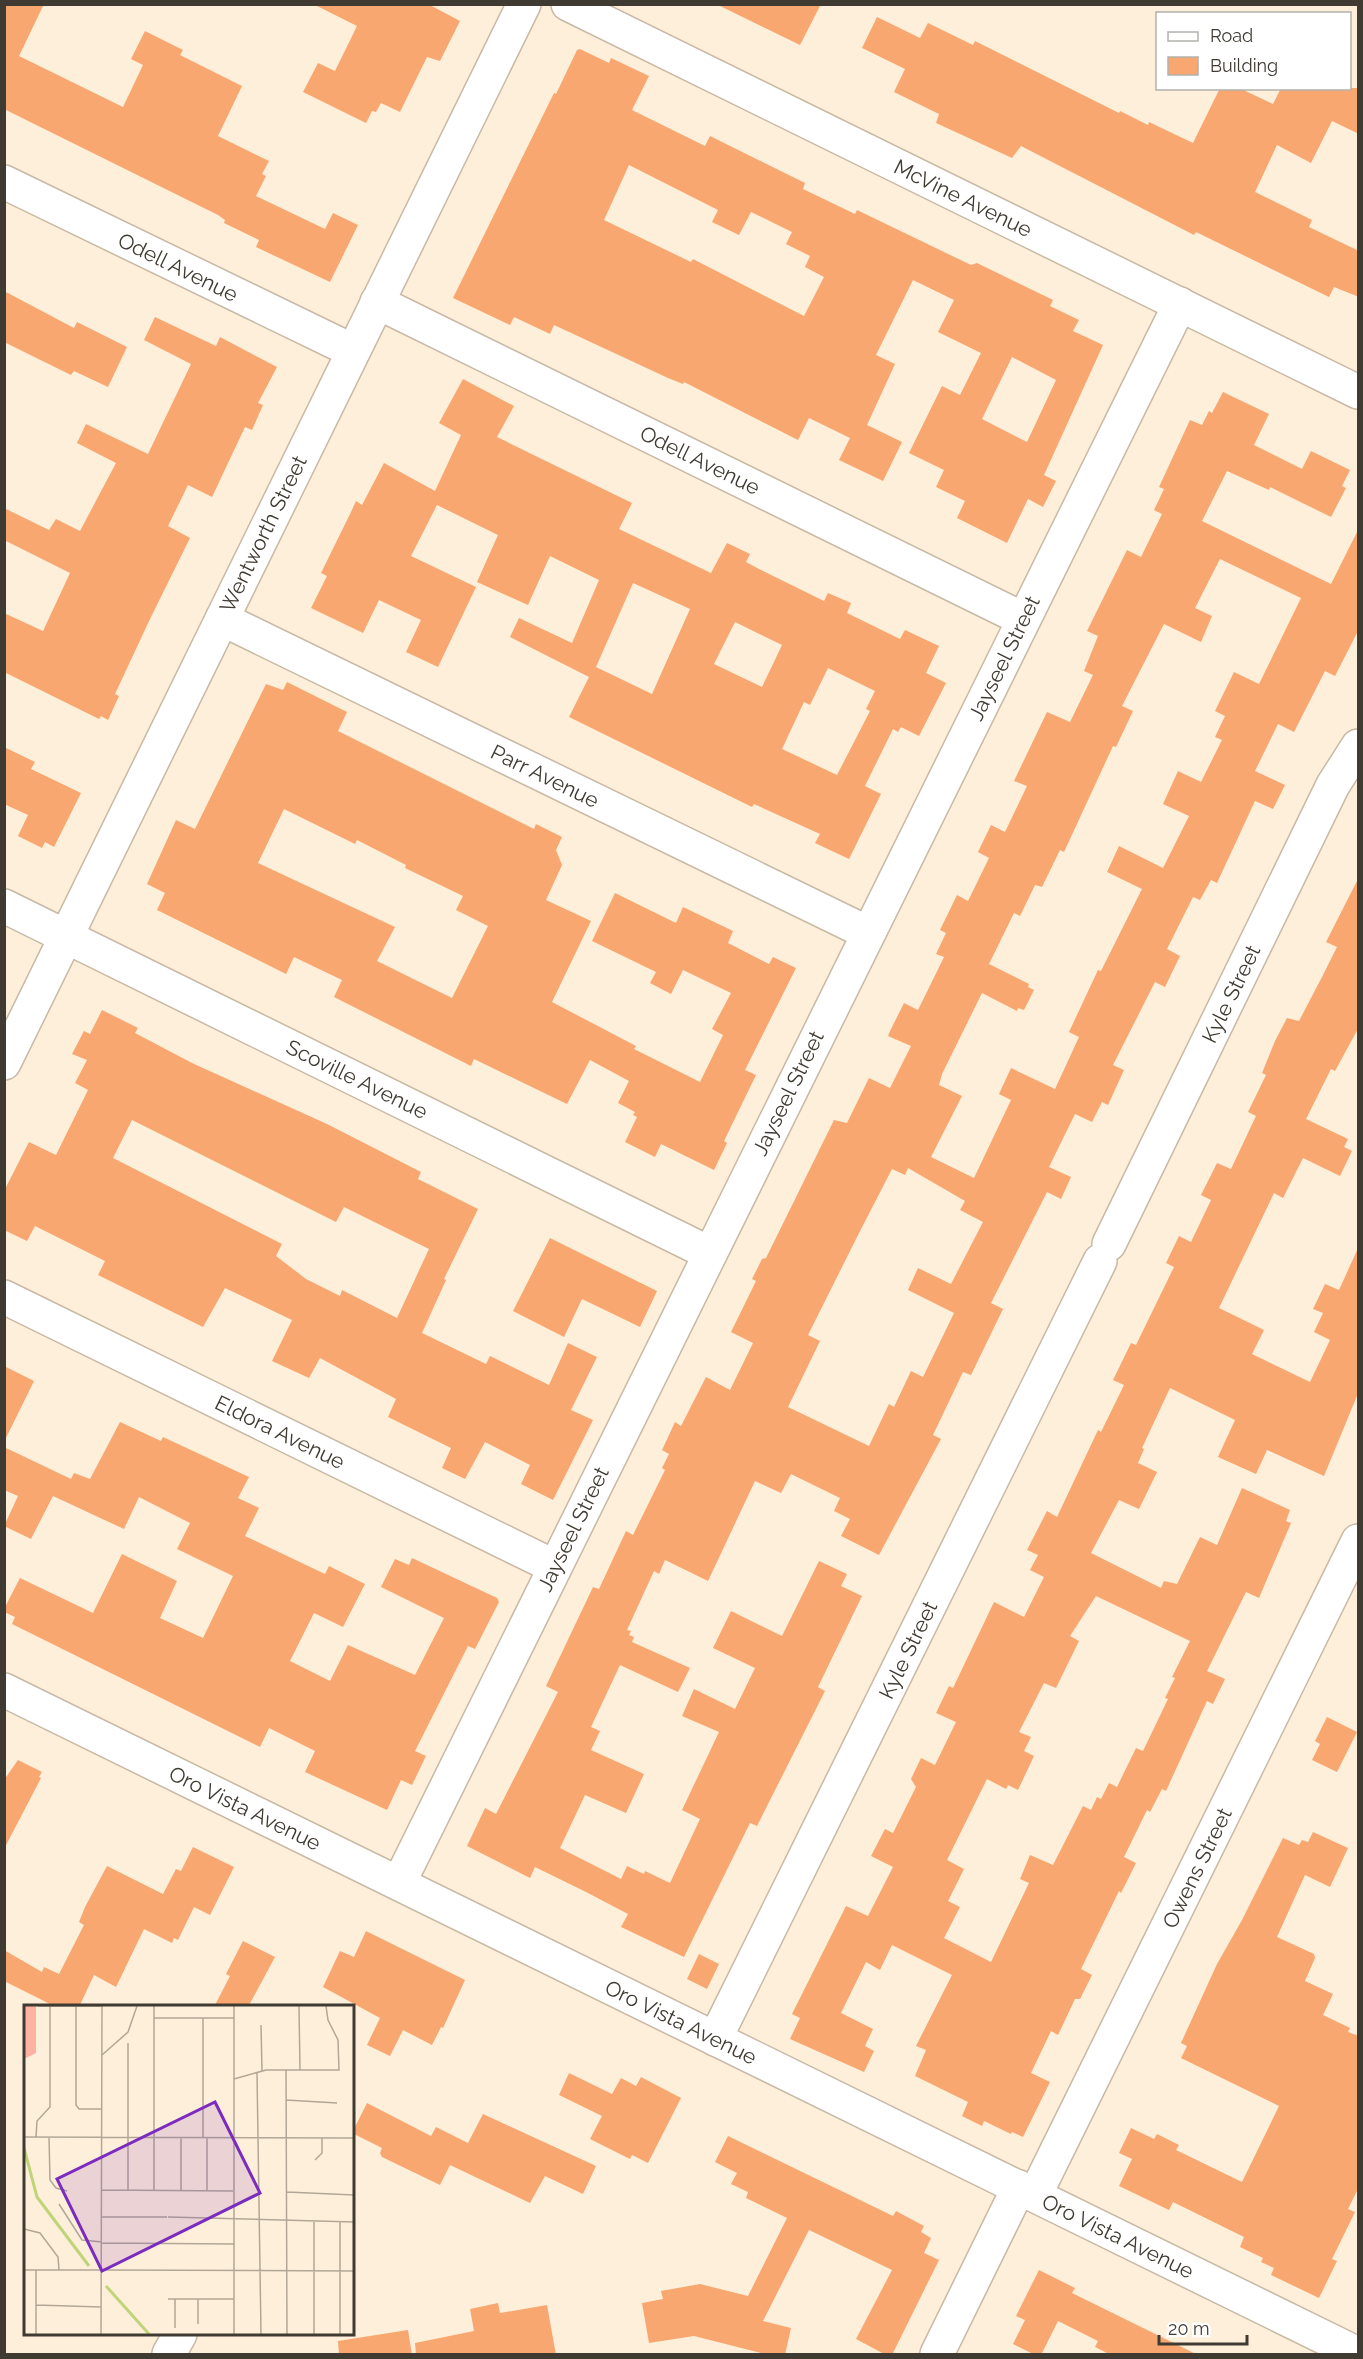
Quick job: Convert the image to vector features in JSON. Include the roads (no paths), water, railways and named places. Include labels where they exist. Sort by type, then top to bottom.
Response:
[{"type":"street","name":"Wentworth Street","points":[[4,1064],[524,4]]},
{"type":"street","name":"McVine Avenue","points":[[568,4],[1359,392]]},
{"type":"street","name":"Odell Avenue","points":[[4,182],[353,351]]},
{"type":"street","name":"Odell Avenue","points":[[377,302],[1023,619]]},
{"type":"street","name":"Jayseel Street","points":[[399,1883],[1180,304]]},
{"type":"street","name":"Parr Avenue","points":[[222,619],[868,933]]},
{"type":"street","name":"Kyle Street","points":[[715,2039],[1333,785],[1359,746]]},
{"type":"street","name":"Scoville Avenue","points":[[4,906],[709,1253]]},
{"type":"street","name":"Eldora Avenue","points":[[4,1297],[555,1567]]},
{"type":"street","name":"Owens Street","points":[[937,2355],[1027,2191],[1359,1541]]},
{"type":"street","name":"Oro Vista Avenue","points":[[4,1690],[1357,2354]]},
{"type":"street","points":[[169,2355],[179,2335]]}]
